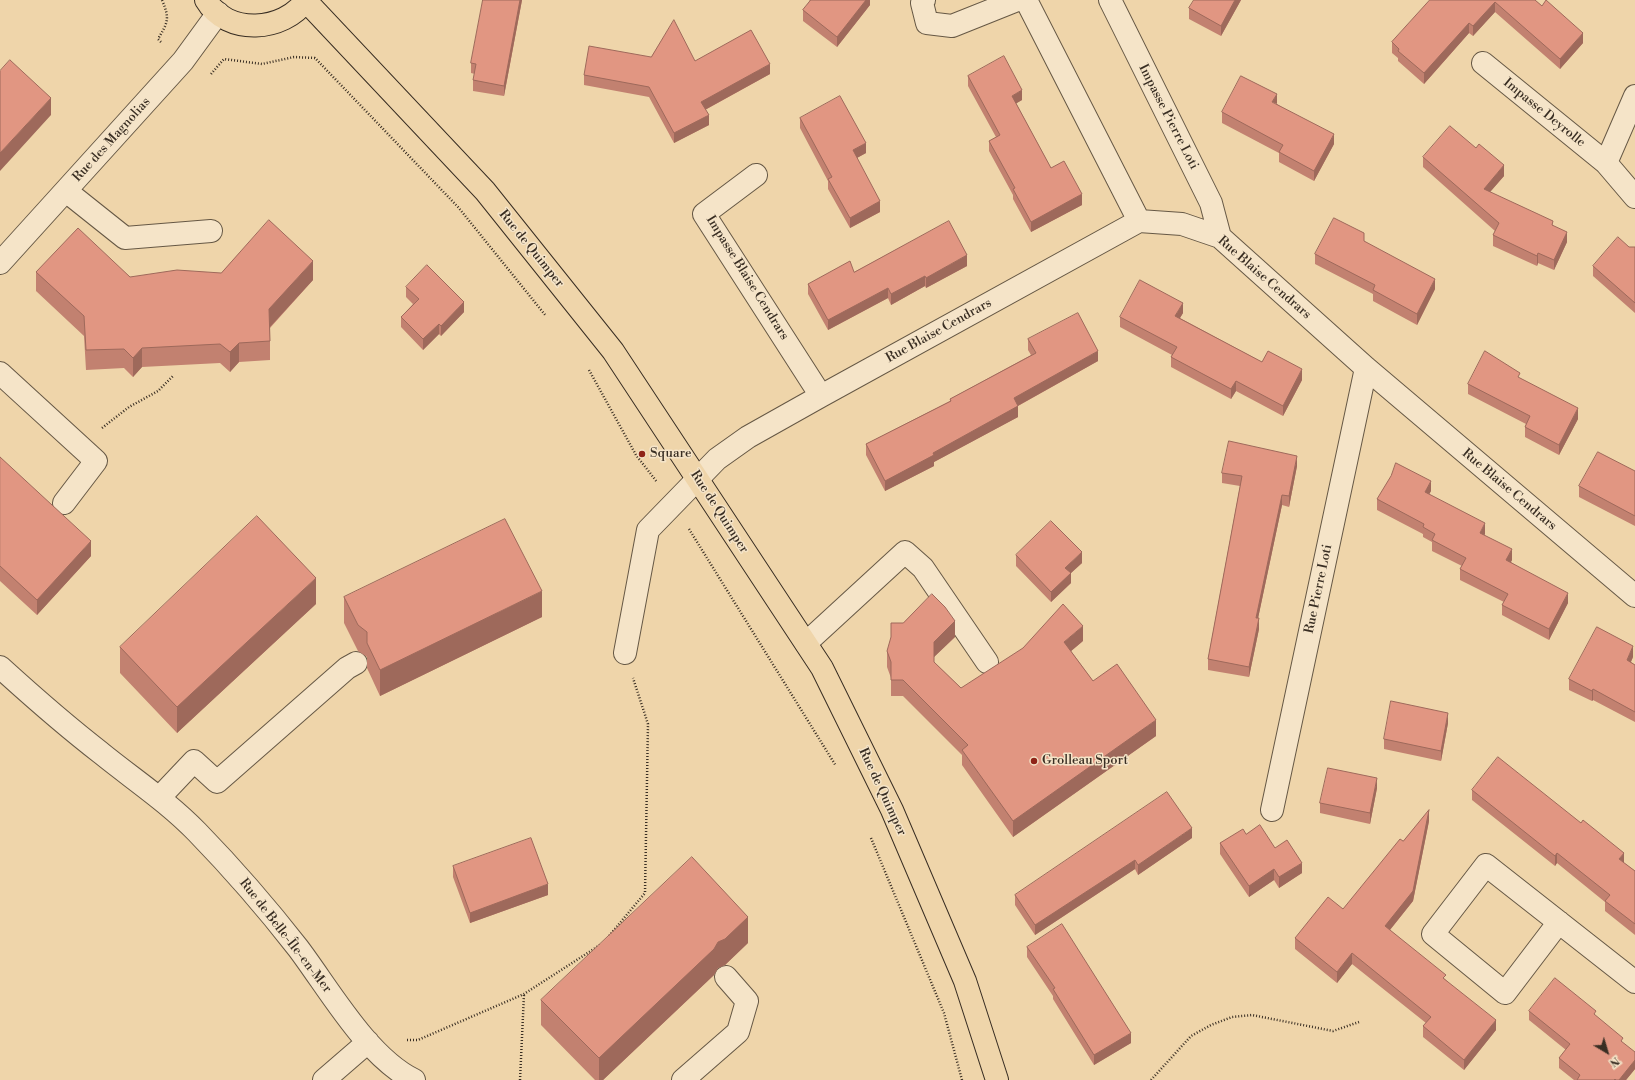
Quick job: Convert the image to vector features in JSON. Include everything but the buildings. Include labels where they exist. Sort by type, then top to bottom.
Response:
[{"type":"main road","points":[[212,7],[227,20],[246,26],[265,25],[284,19],[296,12],[306,1]]},
{"type":"main road","name":"Rue de Quimper","points":[[306,1],[485,191],[613,351],[806,643],[822,668],[892,810],[965,981],[997,1080]]},
{"type":"street","points":[[924,0],[922,3],[928,22],[952,26],[1017,0]]},
{"type":"street","points":[[1026,0],[1139,221]]},
{"type":"street","name":"Impasse Pierre Loti","points":[[1110,0],[1211,203],[1220,237]]},
{"type":"street","name":"Rue des Magnolias","points":[[0,263],[183,61],[212,7]]},
{"type":"street","name":"Impasse Deyrolle","points":[[1483,63],[1606,163],[1635,197]]},
{"type":"street","points":[[1606,163],[1635,96]]},
{"type":"street","name":"Impasse Blaise Cendrars","points":[[756,175],[704,214],[821,396]]},
{"type":"street","points":[[66,191],[125,238],[211,231]]},
{"type":"street","name":"Rue Blaise Cendrars","points":[[625,653],[648,530],[718,459],[748,438],[821,396],[1139,221],[1182,224],[1220,237],[1366,368],[1635,596]]},
{"type":"street","name":"Rue Pierre Loti","points":[[1272,810],[1366,368]]},
{"type":"street","points":[[0,373],[96,461],[64,503]]},
{"type":"street","points":[[806,643],[905,552],[923,568],[987,662]]},
{"type":"street","points":[[159,798],[194,761],[217,782],[346,668],[356,663]]},
{"type":"street","name":"Rue de Belle-Île-en-Mer","points":[[0,667],[63,723],[159,798],[196,830],[250,888],[368,1042],[401,1074],[414,1080]]},
{"type":"street","points":[[1559,922],[1505,993],[1433,934],[1486,864],[1635,982]]},
{"type":"street","points":[[683,1080],[738,1032],[747,1001],[726,977]]},
{"type":"street","points":[[324,1080],[368,1042]]},
{"type":"path","points":[[162,0],[168,20],[158,39],[206,79],[224,59],[262,64],[294,57],[315,58],[458,207],[548,319]]},
{"type":"path","points":[[588,368],[636,455],[674,504],[837,767]]},
{"type":"path","points":[[80,446],[129,407],[158,391],[174,375]]},
{"type":"path","points":[[608,937],[645,893],[648,724],[625,653]]},
{"type":"path","points":[[868,831],[944,1013],[962,1080]]},
{"type":"path","points":[[368,1042],[418,1040],[524,994],[603,943]]},
{"type":"path","points":[[520,1080],[524,994]]},
{"type":"path","points":[[1151,1080],[1191,1036],[1211,1025],[1232,1017],[1252,1015],[1333,1030],[1359,1022]]},
{"type":"place","name":"Square","points":[[642,454]]},
{"type":"place","name":"Grolleau Sport","points":[[1034,761]]}]
